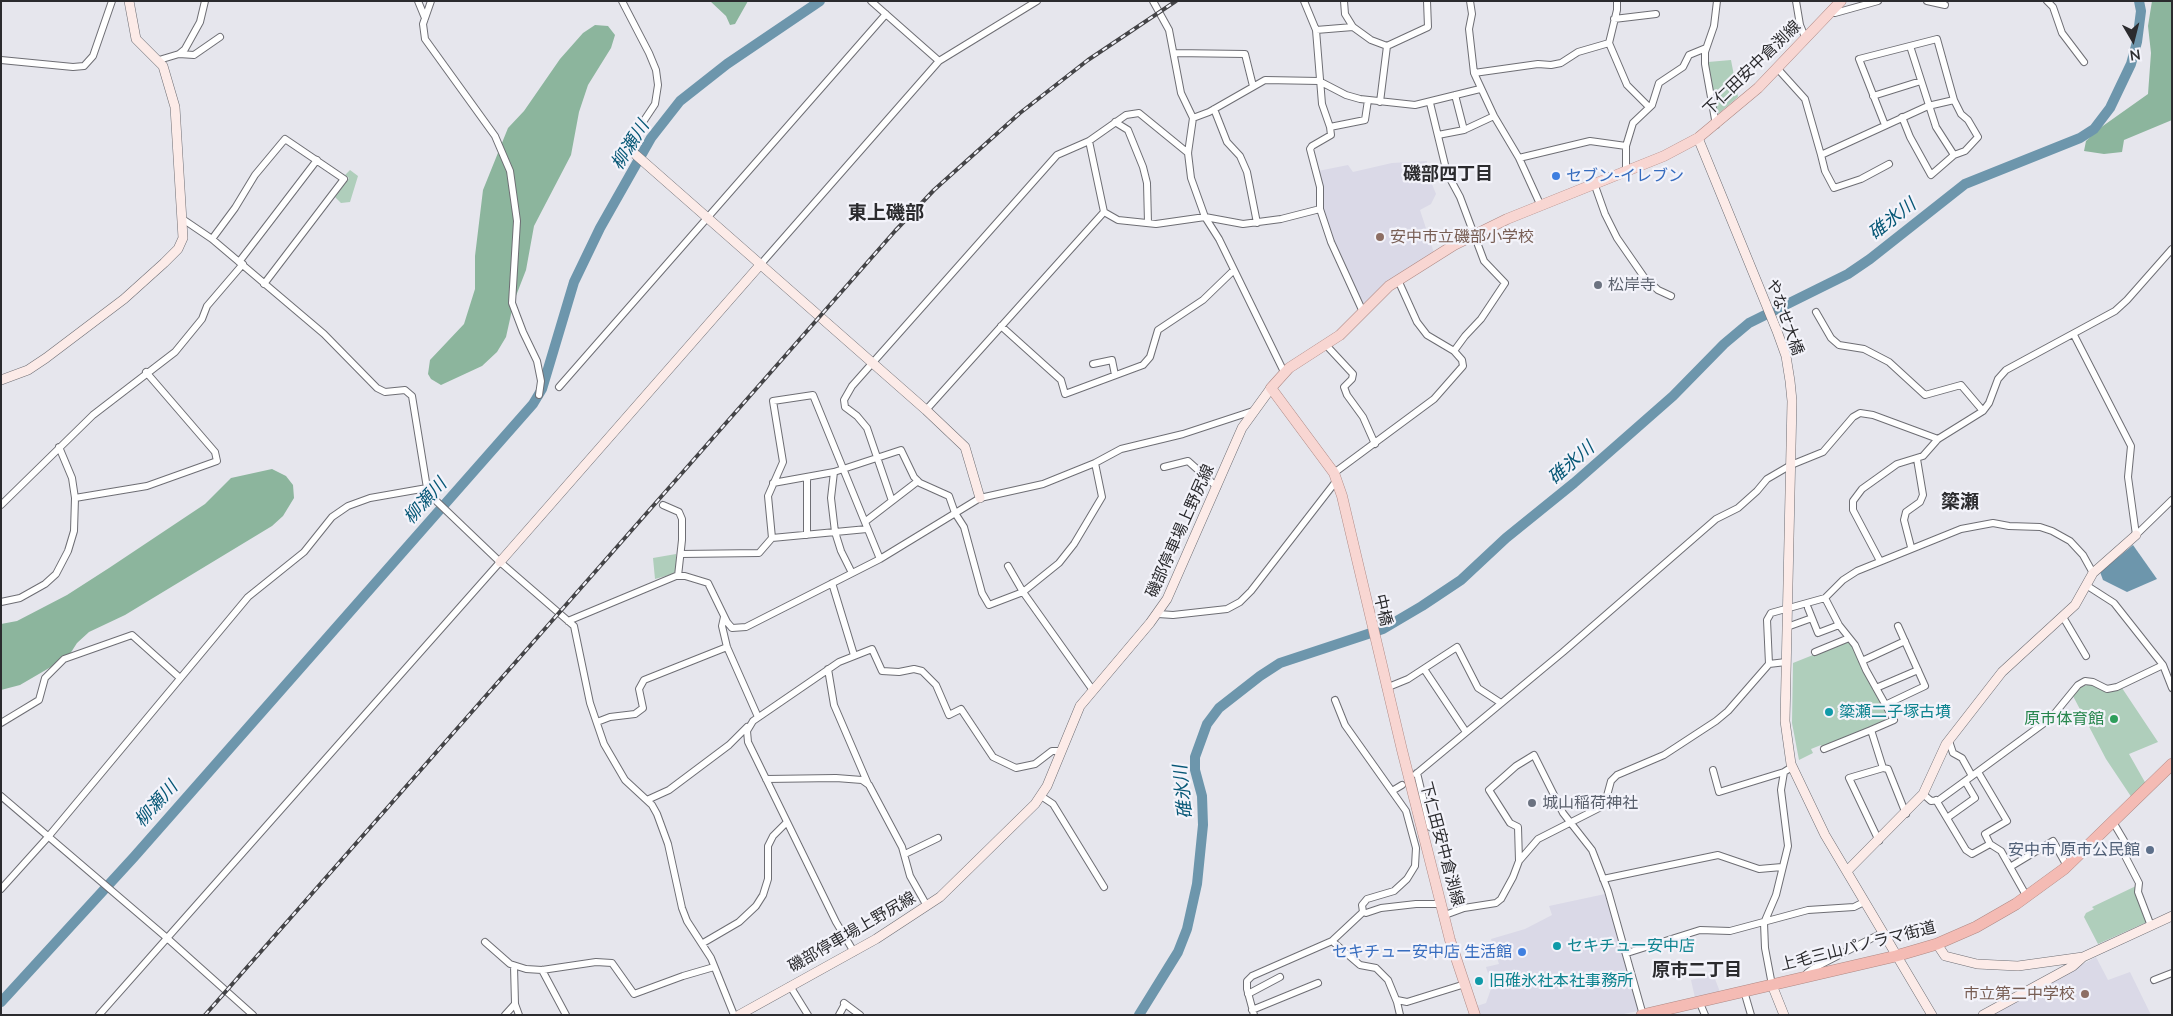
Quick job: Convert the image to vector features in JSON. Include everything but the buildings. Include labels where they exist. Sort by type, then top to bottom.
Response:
[{"type":"highway","name":"上毛三山パノラマ街道","points":[[1642,1015],[1896,956],[1937,944],[1976,927],[2027,897],[2068,866],[2172,764]]},
{"type":"main road","name":"下仁田安中倉渕線","points":[[1272,388],[1284,372],[1326,345],[1398,280],[1475,234],[1540,204],[1680,149],[1698,138],[1716,125],[1777,68],[1841,1]]},
{"type":"main road","points":[[1272,388],[1335,477]]},
{"type":"main road","name":"中橋","points":[[1335,477],[1385,683]]},
{"type":"main road","name":"下仁田安中倉渕線","points":[[1385,683],[1442,904],[1475,1015]]},
{"type":"street","points":[[1,60],[73,67],[84,66],[93,56],[112,1]]},
{"type":"street","points":[[1,380],[28,370],[124,299],[178,249],[183,238],[184,220],[175,107],[159,60],[143,49],[136,39],[129,1]]},
{"type":"street","points":[[179,54],[185,49],[200,22],[205,1]]},
{"type":"street","points":[[418,1],[425,18]]},
{"type":"street","points":[[431,1],[425,18],[423,34],[425,39],[495,136],[510,171],[517,221],[512,303],[523,332],[538,361],[541,381],[539,395]]},
{"type":"street","points":[[622,1],[656,70],[658,85],[655,104],[631,140],[636,155],[926,410],[965,447],[980,498]]},
{"type":"street","points":[[871,1],[939,61]]},
{"type":"street","points":[[99,1015],[500,562],[939,61],[1037,1]]},
{"type":"street","points":[[1153,1],[1169,30],[1182,93],[1193,118],[1188,153],[1191,178],[1205,217],[1234,270],[1284,372]]},
{"type":"street","points":[[1304,1],[1316,30],[1322,104],[1332,135],[1312,146],[1310,150],[1320,187],[1320,209],[1331,242],[1363,312]]},
{"type":"street","points":[[1344,1],[1345,14],[1353,27],[1371,40],[1387,46],[1428,27],[1427,1]]},
{"type":"street","points":[[1470,1],[1472,14],[1469,28],[1470,50],[1474,73],[1494,116],[1519,158],[1540,204]]},
{"type":"street","points":[[1616,1],[1617,10],[1609,43],[1628,85],[1649,108]]},
{"type":"street","points":[[1716,125],[1705,64],[1706,48],[1714,26],[1717,1]]},
{"type":"street","points":[[1796,1],[1800,25],[1805,37]]},
{"type":"street","points":[[1830,13],[1878,1]]},
{"type":"street","points":[[1927,1],[1945,5]]},
{"type":"street","points":[[2047,1],[2053,7],[2062,33],[2084,62]]},
{"type":"street","points":[[559,387],[886,14]]},
{"type":"street","points":[[1614,19],[1656,14]]},
{"type":"street","points":[[1316,30],[1353,27]]},
{"type":"street","points":[[159,60],[179,54],[194,55],[220,38]]},
{"type":"street","points":[[1884,125],[1859,59],[1937,39],[1954,100],[1961,114],[1968,120],[1978,137],[1965,152],[1954,155],[1931,176],[1910,138],[1902,117]]},
{"type":"street","points":[[1474,73],[1538,64],[1552,65],[1561,63],[1578,52],[1609,43]]},
{"type":"street","points":[[1380,102],[1387,46]]},
{"type":"street","points":[[1910,46],[1936,127],[1954,155]]},
{"type":"street","points":[[1626,171],[1626,146],[1633,123],[1649,108],[1659,83],[1683,66],[1689,55],[1706,48]]},
{"type":"street","points":[[1174,53],[1245,54],[1253,86]]},
{"type":"street","points":[[1777,68],[1804,98],[1825,170],[1834,188],[1861,179],[1889,164]]},
{"type":"street","points":[[1193,118],[1214,109],[1253,86],[1271,79],[1319,81],[1346,94],[1368,100],[1415,106],[1480,89]]},
{"type":"street","points":[[1873,96],[1921,81]]},
{"type":"street","points":[[1455,95],[1464,130]]},
{"type":"street","points":[[1330,127],[1366,120],[1368,100]]},
{"type":"street","points":[[1821,155],[1928,106],[1954,100]]},
{"type":"street","points":[[1430,103],[1447,173],[1460,198],[1468,224],[1475,234],[1484,262],[1505,283],[1481,319],[1464,336],[1454,351]]},
{"type":"street","points":[[1214,109],[1227,142],[1240,156],[1247,172],[1257,223]]},
{"type":"street","points":[[892,501],[876,459],[867,428],[857,416],[845,407],[844,400],[852,386],[1057,155],[1089,141],[1126,115],[1139,113],[1188,153]]},
{"type":"street","points":[[1438,136],[1464,130],[1494,116]]},
{"type":"street","points":[[1115,122],[1128,130],[1143,167],[1147,183],[1148,223]]},
{"type":"street","name":"やなせ大橋","points":[[1698,138],[1786,356],[1792,402],[1785,721],[1788,769],[1882,933],[1932,1015]]},
{"type":"street","points":[[212,239],[235,208],[255,175],[285,139],[344,179],[264,284]]},
{"type":"street","points":[[1089,141],[1104,212],[1118,220],[1148,223],[1205,217],[1243,224],[1257,223],[1320,209]]},
{"type":"street","points":[[1519,158],[1590,141],[1626,146]]},
{"type":"street","points":[[1,505],[93,416],[146,372],[175,352],[202,319],[207,306],[317,160]]},
{"type":"street","points":[[1594,183],[1617,238],[1644,277],[1658,290],[1671,296]]},
{"type":"street","points":[[926,410],[1104,212]]},
{"type":"street","points":[[184,220],[212,239],[324,334],[377,388],[385,392],[405,390],[412,396],[427,488],[435,499],[500,562],[574,626],[590,703],[604,744],[625,780],[647,800],[657,814],[668,844],[682,908],[687,921],[703,943],[740,1014]]},
{"type":"street","points":[[1880,560],[1853,510],[1853,501],[1862,489],[1897,464],[1923,456],[1938,439],[1983,411],[1989,403],[1998,379],[2006,370],[2074,335],[2115,311],[2172,249]]},
{"type":"street","points":[[1001,326],[1061,380],[1066,394],[1143,365],[1150,357],[1158,330],[1203,300],[1234,270]]},
{"type":"street","points":[[1158,614],[1173,615],[1227,609],[1240,602],[1251,591],[1335,477],[1434,399],[1463,366],[1462,360],[1454,351],[1427,335],[1417,322],[1398,280]]},
{"type":"street","points":[[1816,312],[1831,338],[1838,345],[1864,348],[1889,362],[1925,395],[1961,385],[1972,402],[1983,411]]},
{"type":"street","points":[[2074,335],[2131,446],[2128,477],[2136,535]]},
{"type":"street","points":[[1326,345],[1353,374],[1352,379],[1344,387],[1347,395],[1363,416],[1375,444]]},
{"type":"street","points":[[1093,364],[1112,360],[1115,375]]},
{"type":"street","points":[[76,498],[147,486],[217,461],[215,452],[146,372]]},
{"type":"street","name":"磯部停車場上野尻線","points":[[740,1014],[854,952],[927,906],[958,882],[1041,796],[1080,706],[1158,614],[1172,590],[1242,428],[1272,388]]},
{"type":"street","points":[[772,538],[768,496],[783,462],[773,401],[813,395],[880,559]]},
{"type":"street","points":[[568,621],[678,576],[699,579],[708,583],[724,617],[732,628],[746,627],[880,559],[980,498],[1043,484],[1095,463],[1121,449],[1183,434],[1253,411]]},
{"type":"street","points":[[1432,831],[1416,773],[1670,560],[1696,535],[1716,519],[1738,508],[1758,491],[1767,479],[1791,465],[1823,452],[1853,417],[1860,413],[1873,415],[1938,439]]},
{"type":"street","points":[[1,602],[20,598],[56,574],[68,551],[74,531],[76,498],[72,478],[59,447]]},
{"type":"street","points":[[773,483],[844,470],[902,450],[914,477],[918,481],[949,496],[955,513],[964,527],[982,593],[989,605],[1023,592],[1059,563],[1074,544],[1102,497],[1095,463]]},
{"type":"street","points":[[1911,547],[1904,520],[1906,512],[1920,502],[1923,494],[1917,458]]},
{"type":"street","points":[[1164,467],[1188,461],[1216,487]]},
{"type":"street","points":[[834,472],[831,498],[835,532],[841,551],[852,573]]},
{"type":"street","points":[[807,477],[807,535]]},
{"type":"street","points":[[866,521],[918,481]]},
{"type":"street","points":[[1,889],[48,837],[248,597],[304,552],[339,510],[370,498],[427,488]]},
{"type":"street","points":[[1847,871],[1906,814],[1923,794],[1936,763],[1949,741],[2002,672],[2075,605],[2093,573],[2172,500]]},
{"type":"street","points":[[663,505],[679,512],[682,520],[678,576]]},
{"type":"street","points":[[1769,664],[1768,616],[1777,611],[1825,598],[1844,580],[1880,560],[1961,529],[1993,523],[2010,526],[2040,527],[2052,530],[2070,541],[2083,555],[2093,573]]},
{"type":"street","points":[[681,554],[759,553],[772,538],[867,529]]},
{"type":"street","points":[[1008,566],[1023,592],[1092,690]]},
{"type":"street","points":[[832,583],[854,655]]},
{"type":"street","points":[[2086,585],[2114,603],[2164,665],[2172,688]]},
{"type":"street","points":[[1824,749],[1894,720],[1855,645],[1839,625],[1825,598]]},
{"type":"street","points":[[1808,608],[1818,633],[1839,625]]},
{"type":"street","points":[[724,617],[722,626],[727,647],[758,717]]},
{"type":"street","points":[[2063,617],[2086,656]]},
{"type":"street","points":[[1787,627],[1812,618]]},
{"type":"street","points":[[1885,705],[1925,686],[1898,626]]},
{"type":"street","points":[[1,723],[39,700],[44,678],[64,659],[132,635],[180,678]]},
{"type":"street","points":[[1815,652],[1849,638]]},
{"type":"street","points":[[1862,661],[1905,641]]},
{"type":"street","points":[[597,722],[610,717],[635,714],[643,708],[640,689],[644,680],[727,647]]},
{"type":"street","points":[[1385,683],[1408,679],[1457,647],[1478,688],[1501,703]]},
{"type":"street","points":[[647,800],[669,790],[729,744],[758,717],[828,668],[854,655],[872,649],[882,671],[895,672],[914,669],[922,671],[936,686],[949,715],[961,710],[993,757],[1016,768],[1031,765],[1052,752],[1061,751]]},
{"type":"street","points":[[1519,861],[1544,834],[1571,823],[1605,804],[1611,781],[1617,775],[1664,756],[1728,711],[1769,664],[1786,662]]},
{"type":"street","points":[[1923,794],[1931,801],[1936,800],[1978,772],[2052,718],[2078,685],[2085,682],[2093,682],[2107,689],[2117,687],[2164,665]]},
{"type":"street","points":[[828,668],[834,705],[869,785],[904,854],[910,876],[927,906]]},
{"type":"street","points":[[1424,669],[1466,732]]},
{"type":"street","points":[[1876,688],[1918,670]]},
{"type":"street","points":[[1335,700],[1345,725],[1406,811],[1416,835],[1415,866],[1407,880],[1394,891],[1367,899],[1362,905],[1363,912]]},
{"type":"street","points":[[750,725],[747,731],[748,742],[836,922],[854,952]]},
{"type":"street","points":[[1871,730],[1883,768]]},
{"type":"street","points":[[1949,741],[1953,753],[1962,758],[1972,776]]},
{"type":"street","points":[[1445,915],[1464,908],[1496,903],[1501,899],[1514,878],[1519,861],[1518,827],[1510,823],[1489,790],[1516,766],[1534,755],[1563,813],[1592,850],[1626,953],[1642,1015]]},
{"type":"street","points":[[1879,841],[1849,778],[1855,775],[1868,774],[1883,768],[1888,769],[1906,814]]},
{"type":"street","points":[[1713,770],[1719,792],[1788,769]]},
{"type":"street","points":[[1781,1014],[1766,957],[1764,923],[1776,895],[1788,846],[1781,790],[1788,769]]},
{"type":"street","points":[[1978,772],[2007,821],[1985,834],[1990,844],[2001,851],[2027,897]]},
{"type":"street","points":[[766,779],[836,778],[862,780],[869,785]]},
{"type":"street","points":[[1947,818],[1975,798],[1965,781]]},
{"type":"street","points":[[1392,792],[1402,785]]},
{"type":"street","points":[[1,796],[167,938],[252,1015]]},
{"type":"street","points":[[1041,796],[1053,804],[1104,887]]},
{"type":"street","points":[[1936,800],[1966,850],[1972,854],[1990,844]]},
{"type":"street","points":[[703,943],[739,922],[756,906],[763,895],[768,879],[768,846],[773,836],[787,822]]},
{"type":"street","points":[[2113,822],[2126,844],[2124,854],[2139,883],[2138,892],[2151,926]]},
{"type":"street","points":[[904,854],[938,838]]},
{"type":"street","points":[[2010,867],[2053,840],[2068,866]]},
{"type":"street","points":[[1603,879],[1718,855],[1759,869],[1782,867]]},
{"type":"street","points":[[1626,953],[1700,930],[1730,931],[1808,910],[1854,907],[1864,902]]},
{"type":"street","points":[[1318,983],[1253,1012],[1247,981],[1252,976],[1332,941],[1363,912],[1416,904],[1442,904]]},
{"type":"street","points":[[1937,944],[1945,956],[1977,964],[2018,966],[2083,957],[2172,916]]},
{"type":"street","points":[[1808,976],[1807,973],[1814,968],[1882,933]]},
{"type":"street","points":[[1332,941],[1360,965],[1376,968],[1388,980],[1400,1015]]},
{"type":"street","points":[[485,942],[514,966],[542,970],[596,962],[612,963],[634,994],[714,967]]},
{"type":"street","points":[[1983,1015],[2073,966],[2083,957]]},
{"type":"street","points":[[514,966],[515,1004],[519,1015]]},
{"type":"street","points":[[542,970],[566,1015]]},
{"type":"street","points":[[2154,980],[2172,973]]},
{"type":"street","points":[[1248,994],[1280,977]]},
{"type":"street","points":[[1396,1000],[1407,1002],[1465,984]]},
{"type":"street","points":[[790,986],[808,1015]]},
{"type":"street","points":[[1744,991],[1751,1015]]},
{"type":"street","points":[[1699,1001],[1705,1015]]},
{"type":"street","points":[[839,1015],[844,1003],[860,1015]]},
{"type":"street","points":[[505,1015],[515,1004]]},
{"type":"shaded area","name":"安中市立磯部小学校","points":[[1427,161],[1427,172],[1436,194],[1431,204],[1420,210],[1434,253],[1392,278],[1363,306],[1332,242],[1324,213],[1323,186],[1318,171],[1348,165],[1353,172],[1392,163]]},
{"type":"shaded area","points":[[1605,894],[1638,1011],[1619,1015],[1480,1015],[1477,1006],[1486,1003],[1492,986],[1486,967],[1499,964],[1491,939],[1525,929],[1552,915],[1549,906]]},
{"type":"shaded area","name":"市立第二中学校","points":[[2096,957],[2108,980],[2130,972],[2151,1015],[1990,1015]]},
{"type":"shaded area","points":[[1718,972],[1720,977],[1715,979],[1720,992],[1695,998],[1691,980]]},
{"type":"green space","points":[[710,1],[748,1],[735,24],[730,25],[726,16]]},
{"type":"green space","points":[[2152,1],[2172,1],[2172,120],[2124,140],[2122,152],[2104,154],[2084,151],[2086,141],[2100,128],[2148,94],[2151,53],[2148,26]]},
{"type":"green space","points":[[595,25],[608,26],[615,35],[611,48],[588,85],[579,112],[571,155],[534,226],[526,270],[514,301],[506,337],[497,352],[482,366],[441,385],[431,379],[428,374],[430,360],[464,324],[475,289],[475,256],[483,190],[508,128],[524,111],[560,59],[583,33]]},
{"type":"green space","points":[[1731,60],[1738,97],[1717,115],[1708,62]]},
{"type":"green space","points":[[350,170],[358,176],[350,202],[341,203],[335,197],[349,178],[345,175]]},
{"type":"green space","points":[[272,469],[286,476],[293,485],[294,498],[283,516],[272,526],[125,615],[89,632],[77,643],[68,657],[20,685],[1,690],[1,624],[17,621],[67,595],[205,504],[231,478]]},
{"type":"green space","points":[[676,554],[676,570],[673,574],[655,579],[653,558]]},
{"type":"green space","points":[[1848,641],[1853,645],[1891,718],[1822,747],[1821,745],[1811,749],[1813,753],[1799,760],[1792,723],[1793,663]]},
{"type":"green space","name":"原市体育館","points":[[2092,685],[2107,692],[2122,688],[2158,742],[2129,754],[2146,784],[2132,798],[2106,759],[2073,696],[2079,688]]},
{"type":"green space","points":[[2136,886],[2135,894],[2147,922],[2098,944],[2084,917],[2086,913],[2094,909],[2092,907]]},
{"type":"water","points":[[2133,545],[2157,579],[2127,592],[2103,580],[2100,572]]},
{"type":"waterway","name":"柳瀬川","points":[[1,1002],[134,857],[533,404],[542,389],[574,282],[600,228],[651,138],[680,101],[727,64],[820,1]]},
{"type":"waterway","name":"碓氷川","points":[[1139,1015],[1178,952],[1187,929],[1197,884],[1203,825],[1202,796],[1195,770],[1195,757],[1207,724],[1219,708],[1280,663],[1383,629],[1461,580],[1506,538],[1574,483],[1673,396],[1724,344],[1749,323],[1848,274],[1870,259],[1965,184],[2080,138],[2094,129],[2110,108],[2131,64],[2137,42],[2141,11],[2139,1]]},
{"type":"railway","points":[[205,1015],[895,231],[934,190],[1020,113],[1088,60],[1176,1]]},
{"type":"place","name":"セブン-イレブン","points":[[1556,176]]},
{"type":"place","name":"安中市立磯部小学校","points":[[1380,237]]},
{"type":"place","name":"松岸寺","points":[[1598,285]]},
{"type":"place","name":"簗瀬二子塚古墳","points":[[1829,712]]},
{"type":"place","name":"原市体育館","points":[[2114,719]]},
{"type":"place","name":"城山稲荷神社","points":[[1532,803]]},
{"type":"place","name":"安中市 原市公民館","points":[[2150,850]]},
{"type":"place","name":"セキチュー安中店","points":[[1557,946]]},
{"type":"place","name":"セキチュー安中店 生活館","points":[[1522,952]]},
{"type":"place","name":"旧碓氷社本社事務所","points":[[1479,981]]},
{"type":"place","name":"市立第二中学校","points":[[2085,994]]},
{"type":"district","name":"磯部四丁目","points":[[1448,174]]},
{"type":"district","name":"東上磯部","points":[[886,213]]},
{"type":"district","name":"簗瀬","points":[[1960,502]]},
{"type":"district","name":"原市二丁目","points":[[1697,970]]}]
